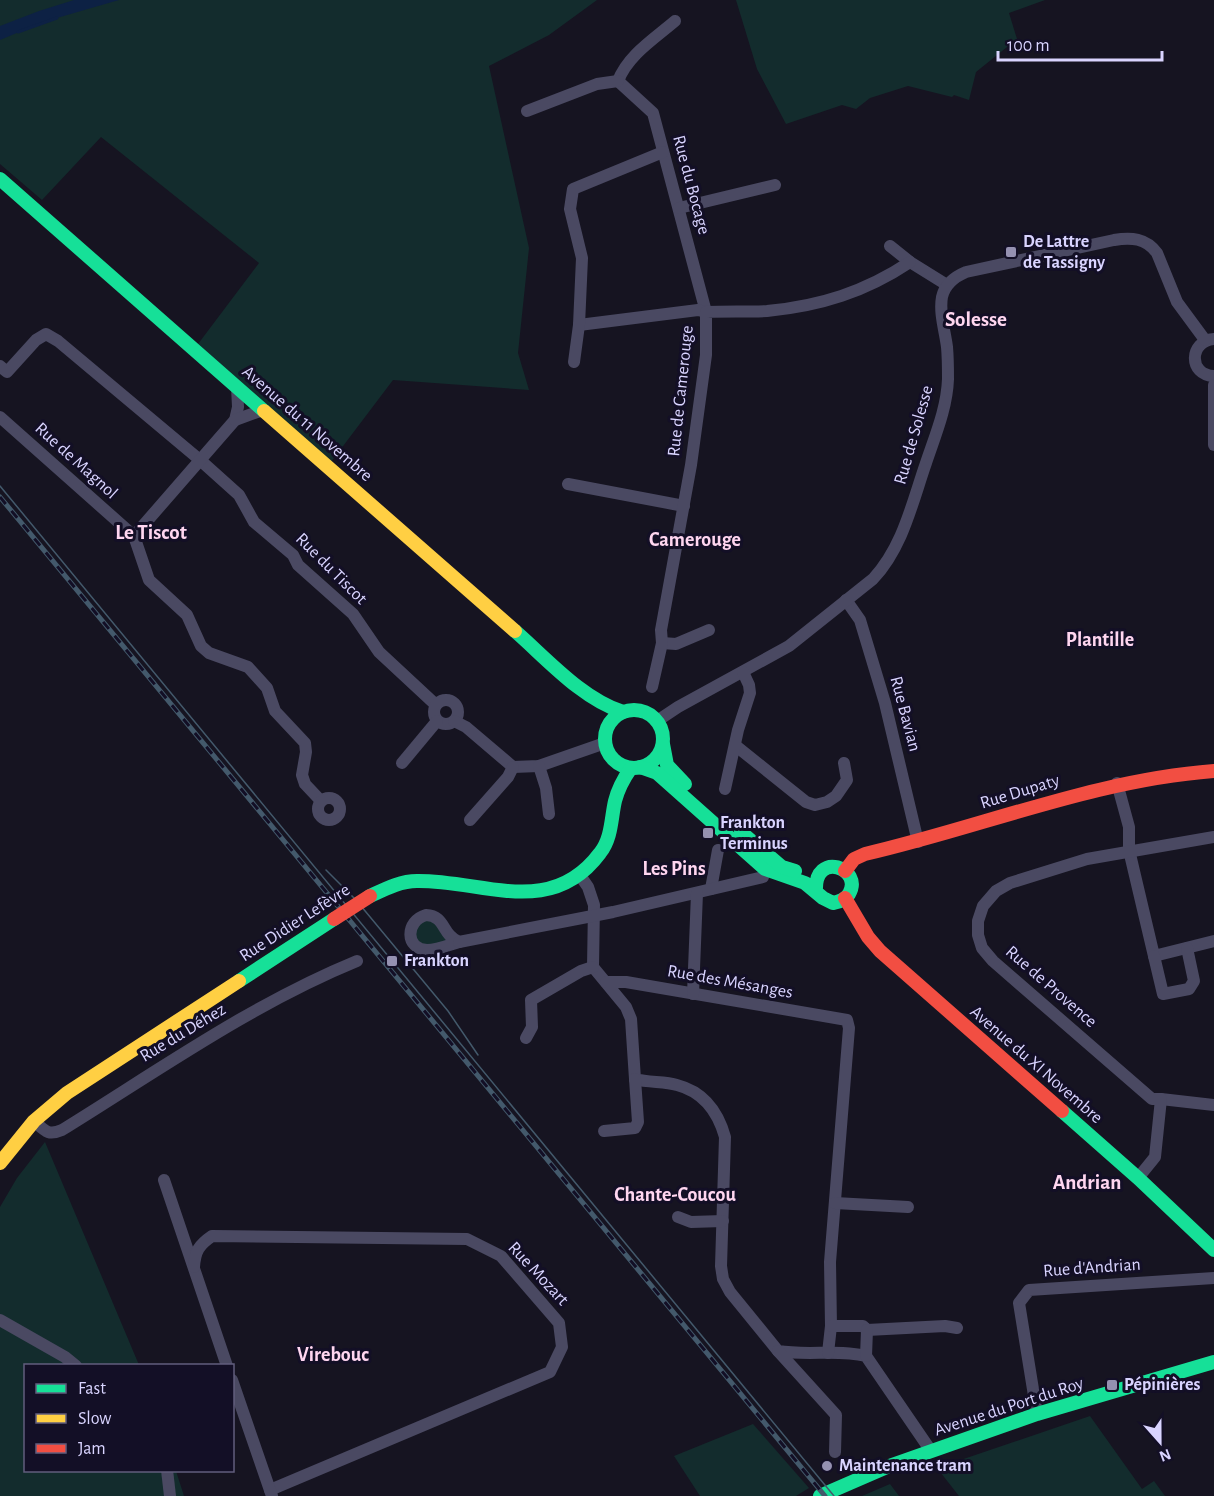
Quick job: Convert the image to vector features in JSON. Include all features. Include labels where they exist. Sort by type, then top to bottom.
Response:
[{"type":"main road","name":"Avenue du 11 Novembre","points":[[0,178],[590,697],[623,712]]},
{"type":"main road","name":"Avenue du 11 Novembre","points":[[590,697],[607,728]]},
{"type":"main road","points":[[632,710],[641,711],[657,721],[661,728],[664,759],[670,769],[777,863],[791,870],[802,872],[836,866],[845,871],[851,882],[851,888],[845,898],[835,903],[829,902],[806,883],[774,875],[657,773],[623,765],[609,753],[605,743],[607,728],[615,717],[632,710]]},
{"type":"main road","points":[[636,767],[655,760],[663,744]]},
{"type":"main road","name":"Rue Didier Lefèvre","points":[[615,760],[616,800]]},
{"type":"main road","name":"Rue Didier Lefèvre","points":[[0,1163],[34,1121],[84,1082],[370,896],[397,884],[416,881],[538,893],[561,885],[579,874],[602,850],[610,833],[616,800],[624,778],[636,767]]},
{"type":"main road","name":"Rue Dupaty","points":[[845,871],[849,864],[859,856],[918,842],[1117,783],[1185,771],[1214,771]]},
{"type":"main road","points":[[816,891],[816,881],[820,872],[825,869]]},
{"type":"main road","name":"Avenue du XI Novembre","points":[[845,898],[868,938],[880,951],[1138,1178],[1214,1250]]},
{"type":"main road","name":"Avenue du Port du Roy","points":[[820,1496],[889,1466],[1037,1414],[1214,1362]]},
{"type":"street","points":[[527,111],[597,84],[618,81],[623,69],[640,50],[675,21]]},
{"type":"street","name":"Rue du Bocage","points":[[618,81],[653,113],[706,312]]},
{"type":"street","points":[[574,362],[579,325],[582,258],[570,208],[573,189],[663,152]]},
{"type":"street","points":[[679,208],[775,184]]},
{"type":"street","points":[[890,246],[910,262],[947,285],[966,272],[1114,240],[1135,239],[1148,244],[1157,253],[1177,302],[1209,340],[1196,349],[1194,361],[1204,374],[1214,376]]},
{"type":"street","name":"Rue de Camerouge","points":[[652,687],[662,643],[660,630],[684,506],[706,355],[706,312],[767,311],[827,302],[887,277],[910,262]]},
{"type":"street","name":"Rue de Solesse","points":[[657,721],[789,646],[873,579],[884,567],[905,525],[935,438],[948,383],[947,348],[941,299],[947,285]]},
{"type":"street","points":[[579,325],[699,310],[706,312]]},
{"type":"street","points":[[2,372],[36,340],[46,334],[58,341],[200,460]]},
{"type":"street","points":[[1214,385],[1214,445]]},
{"type":"street","points":[[237,387],[238,407],[235,420],[134,536],[149,580],[187,615],[201,646],[209,653],[248,667],[267,688],[275,711],[305,743],[306,752],[302,775],[305,783],[321,801]]},
{"type":"street","points":[[235,420],[263,410]]},
{"type":"street","name":"Rue de Magnol","points":[[0,417],[134,536]]},
{"type":"street","name":"Rue du Tiscot","points":[[200,460],[239,495],[254,522],[293,555],[298,565],[353,614],[379,652],[436,705],[443,700],[452,701],[458,713],[454,721]]},
{"type":"street","points":[[568,484],[684,506]]},
{"type":"street","name":"Rue Bavian","points":[[846,600],[860,620],[885,703],[918,842]]},
{"type":"street","points":[[662,643],[676,644],[709,630]]},
{"type":"street","points":[[725,789],[738,730],[750,693],[743,672]]},
{"type":"street","points":[[436,705],[434,713],[437,721]]},
{"type":"street","points":[[437,721],[446,724],[454,721],[466,728],[513,767],[539,766],[605,743]]},
{"type":"street","points":[[402,763],[437,721]]},
{"type":"street","points":[[736,746],[806,802],[815,805],[827,802],[842,789],[847,780],[844,763]]},
{"type":"street","points":[[539,766],[546,788],[549,814]]},
{"type":"street","points":[[470,820],[508,777],[513,767]]},
{"type":"street","points":[[1117,783],[1129,827],[1129,850],[1163,994],[1189,989],[1194,981],[1187,948]]},
{"type":"street","name":"Rue de Provence","points":[[1161,1099],[1152,1099],[993,961],[982,948],[978,935],[978,921],[983,906],[996,891],[1010,884],[1087,859],[1214,837]]},
{"type":"street","points":[[711,889],[718,850]]},
{"type":"street","points":[[579,874],[588,887],[594,905],[593,967],[626,1007],[631,1019],[638,1122],[635,1128],[604,1131]]},
{"type":"street","points":[[459,942],[594,915],[763,877]]},
{"type":"street","points":[[693,994],[697,892]]},
{"type":"street","points":[[1154,956],[1214,941]]},
{"type":"street","name":"Rue du Déhez","points":[[34,1121],[49,1133],[54,1134],[253,1011],[357,961]]},
{"type":"street","points":[[526,1038],[532,1027],[531,1000],[581,971],[593,967]]},
{"type":"street","name":"Rue des Mésanges","points":[[606,982],[626,982],[847,1020],[849,1028],[835,1203]]},
{"type":"street","points":[[636,1079],[677,1084],[695,1092],[709,1104],[720,1119],[725,1137],[721,1266],[723,1280],[730,1292],[778,1351],[836,1415],[835,1452]]},
{"type":"street","points":[[1138,1178],[1155,1157],[1161,1099],[1214,1105]]},
{"type":"street","points":[[164,1180],[227,1364]]},
{"type":"street","points":[[828,1353],[831,1326],[830,1262],[835,1203],[908,1207]]},
{"type":"street","points":[[678,1217],[691,1222],[723,1221]]},
{"type":"street","name":"Rue Mozart","points":[[194,1267],[195,1252],[212,1236],[467,1239],[501,1256],[559,1323],[562,1347],[550,1372],[271,1493]]},
{"type":"street","name":"Rue d'Andrian","points":[[1037,1414],[1019,1303],[1029,1290],[1214,1278]]},
{"type":"street","points":[[0,1320],[65,1356],[75,1364]]},
{"type":"street","points":[[831,1326],[863,1326],[867,1330],[945,1326],[957,1328]]},
{"type":"street","points":[[867,1330],[866,1356],[931,1451]]},
{"type":"street","points":[[778,1351],[799,1354],[828,1353],[866,1356]]},
{"type":"street","points":[[234,1386],[271,1493]]},
{"type":"street","points":[[167,1472],[170,1496]]},
{"type":"green space","points":[[0,0],[597,0],[549,35],[489,66],[529,248],[518,353],[529,390],[393,380],[331,462],[198,344],[259,263],[101,137],[42,200],[0,164]]},
{"type":"green space","points":[[736,0],[1045,0],[1009,13],[1017,39],[976,72],[969,100],[908,86],[870,98],[856,109],[842,105],[786,124],[757,69]]},
{"type":"green space","points":[[422,920],[435,921],[448,941],[427,947],[416,940],[415,927]]},
{"type":"green space","points":[[45,1142],[139,1364],[24,1364],[24,1472],[176,1472],[184,1496],[0,1496],[0,1207],[17,1178]]},
{"type":"green space","points":[[1090,1416],[1142,1489],[1154,1481],[1165,1496],[959,1496],[937,1468]]},
{"type":"green space","points":[[753,1424],[809,1488],[796,1496],[700,1496],[674,1456]]},
{"type":"green space","points":[[890,1484],[899,1496],[862,1496]]},
{"type":"water","points":[[74,0],[119,0],[43,22],[0,40],[0,26]]},
{"type":"waterway","points":[[18,32],[57,18]]},
{"type":"tram line","points":[[0,486],[834,1496]]},
{"type":"tram line","points":[[326,870],[356,900],[448,1011],[478,1055]]},
{"type":"railway","points":[[0,497],[825,1496]]},
{"type":"traffic: fast","points":[[0,179],[264,411]]},
{"type":"traffic: fast","points":[[515,631],[579,688],[593,698],[623,712]]},
{"type":"traffic: fast","points":[[634,710],[645,712],[658,723],[663,739],[661,750],[650,763],[634,768],[623,766],[610,755],[605,739],[607,728],[618,715],[634,710]]},
{"type":"traffic: fast","points":[[663,744],[667,765],[685,784]]},
{"type":"traffic: fast","points":[[640,767],[657,773],[765,869],[805,883],[823,898],[833,903],[846,898],[849,894],[852,885],[850,877],[845,871],[837,867],[830,867],[822,871],[817,878],[816,891]]},
{"type":"traffic: fast","points":[[370,896],[411,881],[442,882],[515,891],[538,891],[560,885],[581,873],[604,847],[609,834],[616,797],[631,768]]},
{"type":"traffic: fast","points":[[741,832],[782,867],[795,871]]},
{"type":"traffic: fast","points":[[239,981],[334,919]]},
{"type":"traffic: fast","points":[[1062,1111],[1138,1178],[1214,1250]]},
{"type":"traffic: fast","points":[[820,1496],[889,1466],[1037,1414],[1214,1362]]},
{"type":"traffic: slow","points":[[264,411],[515,631]]},
{"type":"traffic: slow","points":[[0,1163],[34,1121],[67,1093],[239,981]]},
{"type":"traffic: jam","points":[[845,871],[854,859],[865,854],[1082,794],[1169,776],[1214,771]]},
{"type":"traffic: jam","points":[[334,919],[370,896]]},
{"type":"traffic: jam","points":[[845,898],[868,937],[880,951],[1062,1111]]},
{"type":"place","name":"De Lattre de Tassigny","points":[[1011,252]]},
{"type":"place","name":"Frankton Terminus","points":[[708,833]]},
{"type":"place","name":"Frankton","points":[[392,961]]},
{"type":"place","name":"Pépinières","points":[[1112,1385]]},
{"type":"place","name":"Maintenance tram","points":[[827,1466]]},
{"type":"district","name":"Solesse","points":[[976,319]]},
{"type":"district","name":"Le Tiscot","points":[[151,532]]},
{"type":"district","name":"Camerouge","points":[[695,540]]},
{"type":"district","name":"Plantille","points":[[1100,640]]},
{"type":"district","name":"Les Pins","points":[[674,869]]},
{"type":"district","name":"Andrian","points":[[1087,1182]]},
{"type":"district","name":"Chante-Coucou","points":[[675,1195]]},
{"type":"district","name":"Virebouc","points":[[333,1355]]}]
